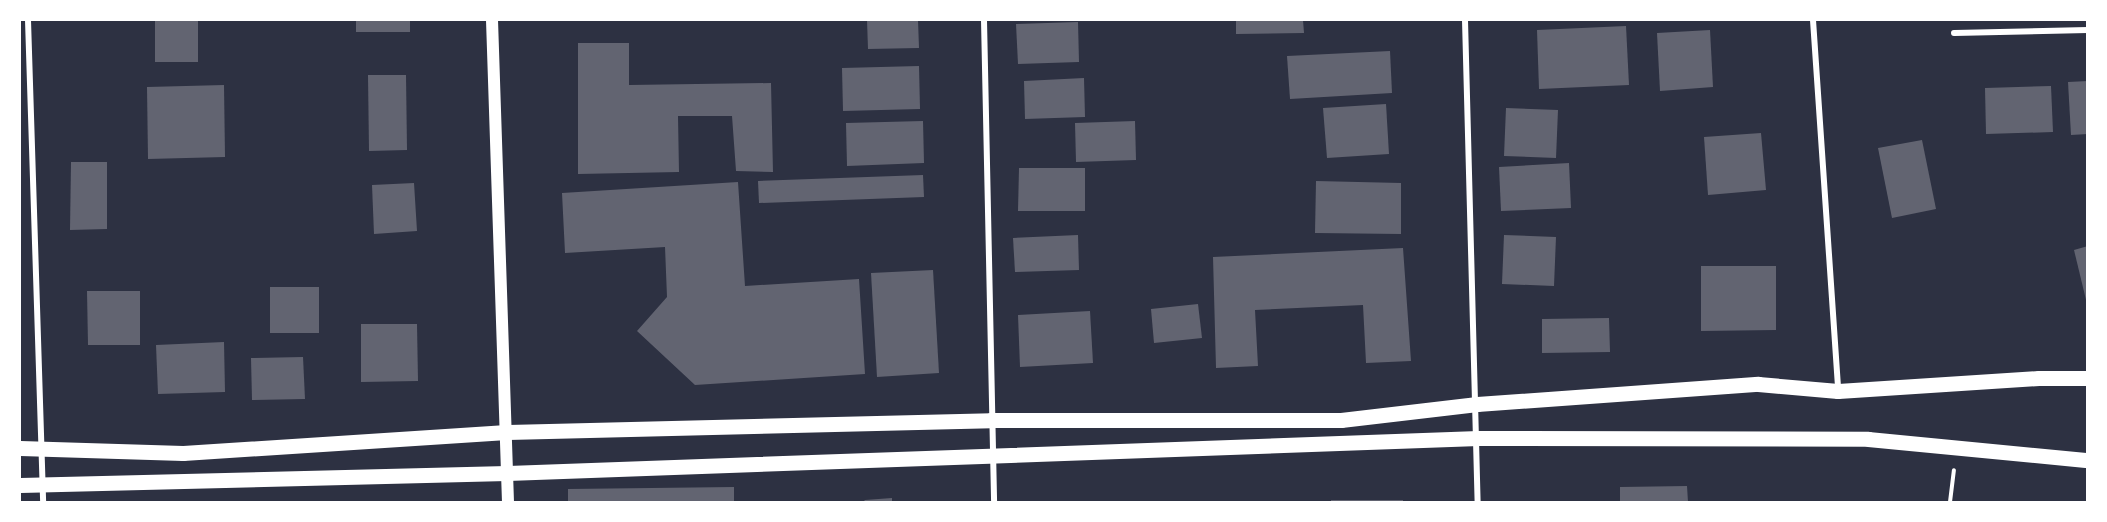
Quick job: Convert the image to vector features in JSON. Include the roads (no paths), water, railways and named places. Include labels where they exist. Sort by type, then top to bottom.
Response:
[{"type":"main road","points":[[492,20],[508,502]]},
{"type":"main road","points":[[20,448],[183,453],[506,432],[991,420],[1341,420],[1477,405],[1758,384],[1838,391],[2038,378],[2088,378]]},
{"type":"main road","points":[[20,485],[507,473],[1478,438],[1868,439],[2088,460]]},
{"type":"street","points":[[28,20],[43,502]]},
{"type":"street","points":[[984,20],[994,502]]},
{"type":"street","points":[[1465,20],[1478,502]]},
{"type":"street","points":[[1813,20],[1838,391]]},
{"type":"street","points":[[1954,33],[2088,30]]}]
